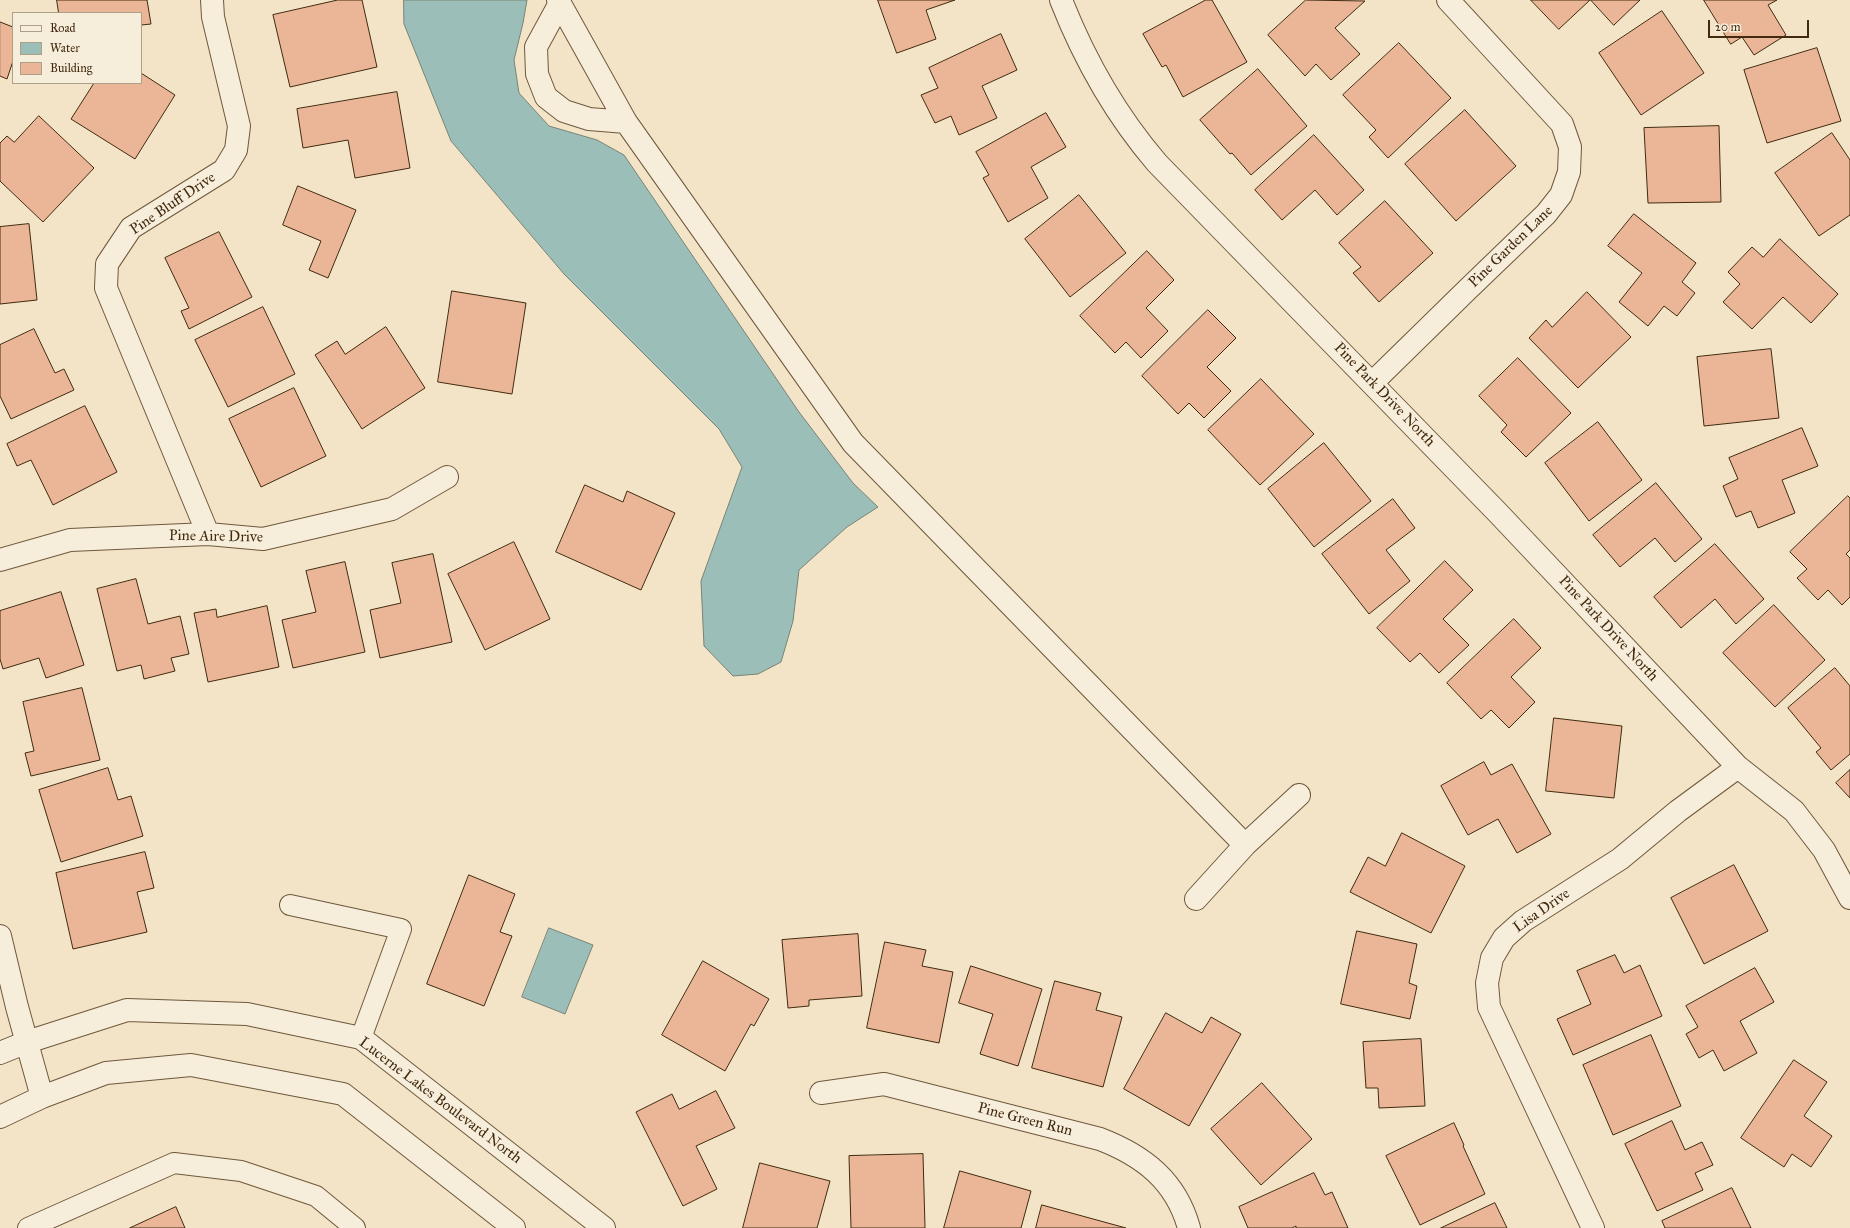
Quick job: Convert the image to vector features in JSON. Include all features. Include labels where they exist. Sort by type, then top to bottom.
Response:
[{"type":"street","name":"Pine Bluff Drive","points":[[208,534],[106,288],[107,264],[131,228],[224,170],[236,150],[239,126],[213,17],[212,0]]},
{"type":"street","name":"Pine Park Drive North","points":[[1061,0],[1073,30],[1102,88],[1137,140],[1157,163],[1493,507],[1738,767],[1794,811],[1824,850],[1850,898]]},
{"type":"street","name":"Pine Garden Lane","points":[[1372,383],[1546,214],[1561,195],[1569,172],[1570,147],[1562,124],[1448,0]]},
{"type":"street","points":[[559,1],[626,122],[853,443],[1245,845]]},
{"type":"street","points":[[559,1],[536,47],[536,74],[546,97],[564,111],[588,119],[626,122]]},
{"type":"street","name":"Pine Aire Drive","points":[[0,560],[70,540],[208,534],[263,539],[392,509],[447,477]]},
{"type":"street","name":"Lisa Drive","points":[[1593,1228],[1489,1007],[1487,983],[1492,958],[1504,938],[1523,921],[1620,859],[1678,811],[1738,767]]},
{"type":"street","points":[[1196,899],[1245,845],[1299,795]]},
{"type":"street","points":[[0,936],[42,1097]]},
{"type":"street","name":"Lucerne Lakes Boulevard North","points":[[0,1053],[27,1042],[128,1010],[247,1014],[361,1038],[604,1228]]},
{"type":"street","points":[[0,1117],[42,1097],[106,1073],[191,1065],[343,1094],[514,1228]]},
{"type":"street","name":"Pine Green Run","points":[[821,1093],[884,1084],[1100,1139],[1122,1148],[1143,1160],[1160,1176],[1175,1195],[1186,1217],[1189,1228]]},
{"type":"lane","points":[[290,905],[401,929],[361,1038]]},
{"type":"lane","points":[[28,1228],[174,1163],[240,1171],[316,1196],[355,1228]]},
{"type":"water","points":[[404,0],[527,0],[514,60],[519,93],[549,126],[597,140],[624,155],[799,412],[853,483],[878,507],[847,527],[799,570],[793,621],[781,662],[758,674],[733,676],[704,646],[701,581],[742,467],[719,429],[564,274],[451,141],[404,24]]},
{"type":"water","points":[[549,928],[593,945],[565,1014],[522,997]]},
{"type":"building","points":[[57,0],[147,0],[151,24],[142,25],[142,12],[59,12]]},
{"type":"building","points":[[338,0],[362,0],[377,67],[290,87],[273,15]]},
{"type":"building","points":[[878,0],[955,0],[926,10],[936,39],[897,53]]},
{"type":"building","points":[[1206,0],[1212,0],[1247,62],[1183,97],[1166,65],[1162,67],[1143,34]]},
{"type":"building","points":[[1306,0],[1365,1],[1335,28],[1360,54],[1331,80],[1316,64],[1305,76],[1268,35]]},
{"type":"building","points":[[1531,0],[1590,0],[1559,29]]},
{"type":"building","points":[[1591,0],[1640,0],[1614,25]]},
{"type":"building","points":[[1704,0],[1777,0],[1768,5],[1786,35],[1754,55],[1742,37],[1731,44]]},
{"type":"building","points":[[1662,11],[1704,73],[1641,115],[1599,53]]},
{"type":"building","points":[[0,22],[12,27],[12,64],[7,79],[0,76]]},
{"type":"building","points":[[1001,34],[1017,70],[982,86],[997,118],[959,135],[951,116],[935,123],[921,95],[938,88],[929,68]]},
{"type":"building","points":[[1399,43],[1451,98],[1388,158],[1369,137],[1376,130],[1343,95]]},
{"type":"building","points":[[1817,48],[1841,121],[1767,143],[1744,70]]},
{"type":"building","points":[[1258,69],[1307,126],[1251,175],[1200,120]]},
{"type":"building","points":[[142,74],[175,95],[135,159],[71,119],[93,84],[142,84]]},
{"type":"building","points":[[397,92],[410,168],[355,178],[348,140],[303,148],[297,109]]},
{"type":"building","points":[[1465,110],[1516,166],[1456,221],[1405,164]]},
{"type":"building","points":[[1046,113],[1066,147],[1031,167],[1048,198],[1008,222],[983,178],[989,175],[976,152]]},
{"type":"building","points":[[39,116],[94,168],[43,222],[0,181],[0,143],[7,136],[14,142]]},
{"type":"building","points":[[1719,126],[1721,202],[1648,203],[1644,128]]},
{"type":"building","points":[[1832,133],[1850,160],[1850,215],[1819,236],[1775,173]]},
{"type":"building","points":[[1314,135],[1364,190],[1337,215],[1315,190],[1282,220],[1255,190]]},
{"type":"building","points":[[298,186],[356,210],[328,278],[309,270],[321,241],[283,225]]},
{"type":"building","points":[[1079,195],[1126,253],[1070,297],[1025,239]]},
{"type":"building","points":[[1385,201],[1433,253],[1379,302],[1353,273],[1361,267],[1339,243]]},
{"type":"building","points":[[1634,214],[1696,263],[1682,282],[1695,293],[1677,316],[1664,306],[1648,326],[1619,302],[1642,273],[1608,246]]},
{"type":"building","points":[[29,224],[37,300],[0,304],[0,227]]},
{"type":"building","points":[[219,232],[252,297],[189,329],[181,311],[189,308],[165,258]]},
{"type":"building","points":[[1780,239],[1838,294],[1811,323],[1783,297],[1752,329],[1723,302],[1740,284],[1728,272],[1752,247],[1763,257]]},
{"type":"building","points":[[1147,251],[1174,280],[1146,308],[1168,331],[1141,358],[1126,342],[1115,353],[1080,316]]},
{"type":"building","points":[[452,291],[526,303],[512,394],[438,382]]},
{"type":"building","points":[[1587,292],[1631,337],[1578,388],[1529,338],[1546,320],[1552,327]]},
{"type":"building","points":[[263,307],[295,374],[228,407],[195,340]]},
{"type":"building","points":[[1208,310],[1236,338],[1207,367],[1231,391],[1204,418],[1189,403],[1178,414],[1142,376]]},
{"type":"building","points":[[386,327],[425,388],[362,429],[315,355],[337,341],[345,354]]},
{"type":"building","points":[[34,329],[55,373],[64,369],[74,390],[11,419],[0,396],[0,345]]},
{"type":"building","points":[[1771,349],[1779,418],[1704,426],[1697,357]]},
{"type":"building","points":[[1518,358],[1571,413],[1526,457],[1501,432],[1507,425],[1479,396]]},
{"type":"building","points":[[1261,379],[1314,434],[1260,485],[1208,430]]},
{"type":"building","points":[[294,388],[326,456],[261,487],[229,419]]},
{"type":"building","points":[[85,406],[117,472],[53,505],[31,460],[17,466],[7,444]]},
{"type":"building","points":[[1598,422],[1642,480],[1589,521],[1545,463]]},
{"type":"building","points":[[1802,428],[1818,466],[1782,480],[1795,513],[1758,528],[1751,511],[1736,517],[1723,486],[1738,479],[1729,458]]},
{"type":"building","points":[[1324,443],[1371,501],[1314,547],[1268,489]]},
{"type":"building","points":[[1656,483],[1702,539],[1675,562],[1655,538],[1620,567],[1593,535]]},
{"type":"building","points":[[585,485],[623,502],[627,491],[675,513],[641,590],[556,552]]},
{"type":"building","points":[[1848,496],[1850,498],[1850,550],[1846,554],[1850,558],[1850,597],[1842,605],[1828,590],[1818,600],[1797,578],[1807,569],[1790,552]]},
{"type":"building","points":[[1393,499],[1415,528],[1386,550],[1410,581],[1369,614],[1322,554]]},
{"type":"building","points":[[514,542],[550,619],[485,650],[448,574]]},
{"type":"building","points":[[1715,544],[1764,599],[1736,624],[1715,599],[1681,628],[1654,597]]},
{"type":"building","points":[[433,554],[452,642],[380,658],[370,610],[401,603],[392,563]]},
{"type":"building","points":[[1445,561],[1473,590],[1443,619],[1469,645],[1439,673],[1420,653],[1410,662],[1377,628]]},
{"type":"building","points":[[345,562],[365,652],[293,668],[282,620],[316,612],[306,571]]},
{"type":"building","points":[[136,579],[148,624],[180,616],[189,654],[171,658],[175,671],[144,679],[141,665],[117,671],[97,589]]},
{"type":"building","points":[[61,592],[84,665],[46,678],[39,658],[3,669],[0,659],[0,611]]},
{"type":"building","points":[[1774,605],[1825,660],[1775,707],[1723,653]]},
{"type":"building","points":[[267,606],[279,667],[208,682],[194,613],[216,609],[217,617]]},
{"type":"building","points":[[1514,619],[1541,648],[1511,677],[1535,702],[1509,728],[1491,710],[1481,719],[1447,683]]},
{"type":"building","points":[[1835,668],[1850,686],[1850,754],[1831,770],[1816,752],[1821,748],[1788,708]]},
{"type":"building","points":[[82,688],[100,760],[31,776],[25,753],[34,751],[23,702]]},
{"type":"building","points":[[1554,718],[1622,726],[1614,798],[1546,791]]},
{"type":"building","points":[[1484,762],[1491,775],[1512,764],[1551,834],[1517,853],[1498,819],[1468,835],[1441,786]]},
{"type":"building","points":[[108,768],[118,800],[131,796],[143,836],[61,862],[39,790]]},
{"type":"building","points":[[1850,770],[1850,798],[1836,783]]},
{"type":"building","points":[[1402,833],[1465,866],[1431,933],[1350,892],[1368,857],[1385,866]]},
{"type":"building","points":[[145,852],[154,888],[137,892],[147,932],[73,949],[56,873]]},
{"type":"building","points":[[1734,865],[1768,931],[1704,964],[1671,898]]},
{"type":"building","points":[[469,875],[515,894],[500,932],[512,936],[484,1006],[427,984]]},
{"type":"building","points":[[1357,931],[1417,944],[1409,983],[1417,986],[1410,1019],[1341,1004]]},
{"type":"building","points":[[858,934],[862,996],[809,1000],[809,1006],[788,1008],[782,940]]},
{"type":"building","points":[[885,942],[926,950],[922,966],[953,972],[939,1043],[867,1028]]},
{"type":"building","points":[[1615,955],[1624,973],[1640,965],[1662,1016],[1573,1055],[1557,1019],[1591,1004],[1577,971]]},
{"type":"building","points":[[703,961],[769,999],[754,1026],[751,1024],[725,1071],[662,1035]]},
{"type":"building","points":[[971,966],[1042,989],[1018,1066],[980,1054],[993,1014],[959,1003]]},
{"type":"building","points":[[1755,968],[1774,1002],[1740,1021],[1757,1053],[1724,1071],[1713,1050],[1699,1058],[1686,1034],[1698,1027],[1686,1006]]},
{"type":"building","points":[[1055,981],[1101,993],[1096,1010],[1122,1017],[1103,1087],[1032,1068]]},
{"type":"building","points":[[1166,1013],[1202,1033],[1211,1017],[1241,1034],[1189,1126],[1124,1089]]},
{"type":"building","points":[[1651,1035],[1681,1106],[1613,1135],[1583,1065]]},
{"type":"building","points":[[1421,1039],[1425,1106],[1379,1108],[1378,1088],[1366,1088],[1363,1042]]},
{"type":"building","points":[[1794,1060],[1827,1082],[1804,1116],[1832,1136],[1811,1167],[1792,1154],[1784,1167],[1741,1138]]},
{"type":"building","points":[[1262,1083],[1312,1139],[1261,1185],[1211,1129]]},
{"type":"building","points":[[716,1091],[735,1128],[696,1146],[717,1189],[683,1206],[636,1112],[672,1094],[679,1109]]},
{"type":"building","points":[[1672,1121],[1685,1150],[1702,1142],[1713,1165],[1695,1173],[1703,1190],[1657,1211],[1625,1144]]},
{"type":"building","points":[[1454,1123],[1485,1194],[1420,1225],[1386,1156]]},
{"type":"building","points":[[923,1154],[925,1228],[851,1228],[849,1156]]},
{"type":"building","points":[[760,1163],[830,1181],[817,1228],[743,1228]]},
{"type":"building","points":[[960,1171],[1031,1191],[1021,1228],[944,1228]]},
{"type":"building","points":[[1314,1173],[1325,1195],[1332,1192],[1348,1228],[1296,1228],[1296,1226],[1292,1228],[1248,1228],[1239,1207]]},
{"type":"building","points":[[1732,1188],[1751,1228],[1665,1228],[1662,1221]]},
{"type":"building","points":[[1495,1203],[1507,1228],[1441,1228]]},
{"type":"building","points":[[1042,1205],[1126,1228],[1036,1228]]},
{"type":"building","points":[[176,1207],[185,1228],[130,1228]]}]
